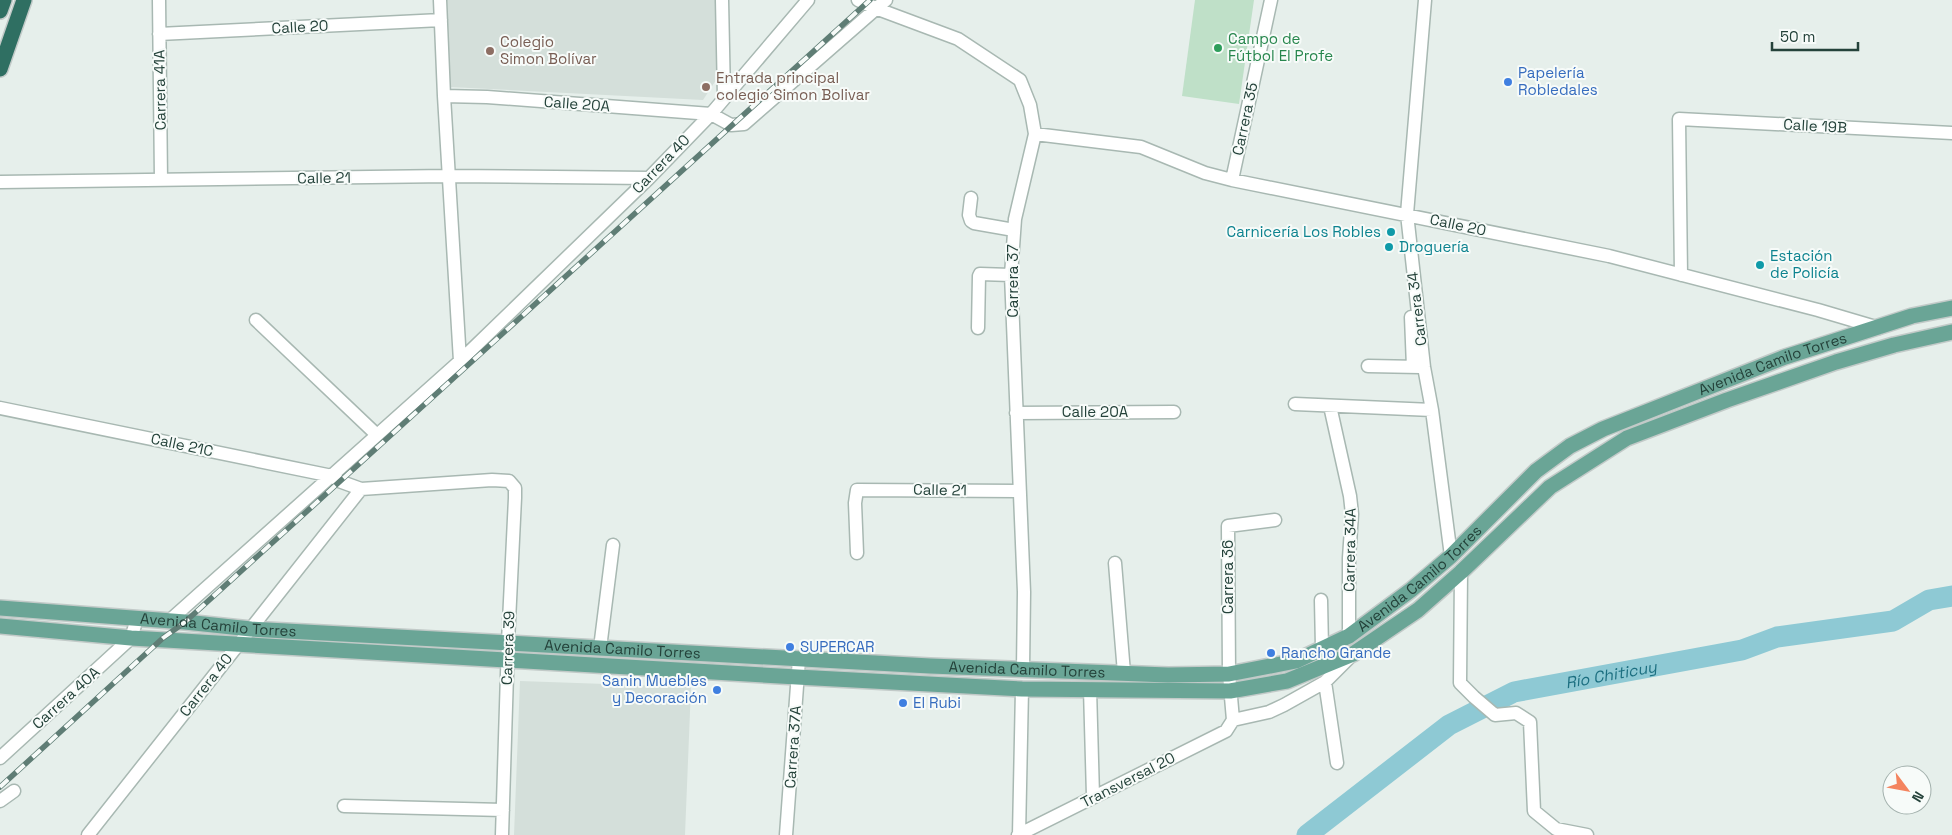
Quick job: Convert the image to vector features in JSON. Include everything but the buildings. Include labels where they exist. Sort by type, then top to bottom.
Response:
[{"type":"highway","points":[[0,11],[4,0]]},
{"type":"highway","points":[[0,69],[24,0]]},
{"type":"main road","name":"Avenida Camilo Torres","points":[[0,608],[251,629],[799,659],[970,668],[1168,675],[1229,674],[1296,661],[1349,636],[1411,590],[1451,556],[1536,471],[1570,446],[1612,425],[1776,360],[1912,316],[1952,308]]},
{"type":"main road","name":"Avenida Camilo Torres","points":[[0,626],[131,638],[1022,689],[1230,690],[1287,681],[1353,654],[1418,610],[1462,572],[1550,487],[1627,438],[1836,362],[1894,344],[1952,332]]},
{"type":"street","name":"Carrera 41A","points":[[159,0],[161,180]]},
{"type":"street","points":[[440,0],[448,176],[460,361]]},
{"type":"street","points":[[722,0],[724,98]]},
{"type":"street","name":"Carrera 40","points":[[169,621],[460,361],[649,178],[710,114],[808,0]]},
{"type":"street","name":"Carrera 37","points":[[858,0],[958,39],[1020,80],[1030,104],[1035,134],[1015,219],[1011,275],[1024,592],[1023,669]]},
{"type":"street","points":[[710,114],[731,125],[744,124],[886,0]]},
{"type":"street","name":"Carrera 35","points":[[1232,180],[1271,0]]},
{"type":"street","name":"Carrera 34","points":[[1425,0],[1406,214],[1417,307],[1418,367],[1432,410],[1451,556]]},
{"type":"street","name":"Calle 20","points":[[159,34],[441,20]]},
{"type":"street","name":"Calle 20A","points":[[444,96],[487,97],[710,114]]},
{"type":"street","name":"Calle 19B","points":[[1681,275],[1679,119],[1952,133]]},
{"type":"street","name":"Calle 20","points":[[1035,134],[1141,147],[1205,173],[1232,180],[1609,256],[1879,328]]},
{"type":"street","name":"Calle 21","points":[[0,182],[448,176],[649,178]]},
{"type":"street","points":[[971,198],[969,215],[971,221],[1014,230]]},
{"type":"street","points":[[978,328],[980,274],[1011,275]]},
{"type":"street","points":[[256,320],[378,435]]},
{"type":"street","points":[[1368,366],[1418,367]]},
{"type":"street","points":[[1296,404],[1432,410]]},
{"type":"street","name":"Carrera 34A","points":[[1330,406],[1350,496],[1352,514],[1348,558],[1349,636]]},
{"type":"street","name":"Calle 21C","points":[[0,408],[332,476],[339,481],[361,489]]},
{"type":"street","name":"Calle 20A","points":[[1016,412],[1174,412]]},
{"type":"street","name":"Carrera 39","points":[[361,489],[492,480],[509,481],[515,488],[502,835]]},
{"type":"street","name":"Carrera 40","points":[[88,835],[361,489]]},
{"type":"street","name":"Calle 21","points":[[857,554],[855,495],[857,490],[1020,491]]},
{"type":"street","name":"Carrera 36","points":[[1229,674],[1228,526],[1275,520]]},
{"type":"street","points":[[600,648],[613,546]]},
{"type":"street","points":[[1115,563],[1124,673]]},
{"type":"street","points":[[1462,572],[1460,683],[1495,715],[1516,713],[1530,722],[1534,811],[1556,828],[1587,835]]},
{"type":"street","points":[[1321,600],[1322,648]]},
{"type":"street","points":[[131,638],[137,619]]},
{"type":"street","name":"Carrera 40A","points":[[0,758],[131,638]]},
{"type":"street","name":"Transversal 20","points":[[1018,835],[1226,731],[1233,720],[1269,712],[1284,705],[1325,682],[1353,654]]},
{"type":"street","name":"Carrera 37A","points":[[786,835],[799,659]]},
{"type":"street","points":[[1229,674],[1233,720]]},
{"type":"street","points":[[1325,682],[1337,763]]},
{"type":"street","points":[[1018,835],[1022,689]]},
{"type":"street","points":[[1090,689],[1093,796]]},
{"type":"street","points":[[0,801],[14,791]]},
{"type":"street","points":[[344,806],[503,810]]},
{"type":"shaded area","points":[[447,0],[716,0],[718,77],[703,100],[450,87]]},
{"type":"shaded area","points":[[520,681],[691,687],[685,835],[514,835]]},
{"type":"green space","name":"Campo de Fútbol El Profe","points":[[1195,0],[1254,0],[1239,104],[1182,96]]},
{"type":"waterway","name":"Río Chiticuy","points":[[1307,835],[1449,725],[1514,692],[1742,650],[1777,637],[1893,621],[1929,600],[1952,596]]},
{"type":"railway","points":[[0,787],[163,638],[185,622],[870,0]]},
{"type":"place","name":"Campo de Fútbol El Profe","points":[[1218,48]]},
{"type":"place","name":"Colegio Simon Bolívar","points":[[490,51]]},
{"type":"place","name":"Papelería Robledales","points":[[1508,82]]},
{"type":"place","name":"Entrada principal colegio Simon Bolivar","points":[[706,87]]},
{"type":"place","name":"Carnicería Los Robles","points":[[1391,232]]},
{"type":"place","name":"Droguería","points":[[1389,247]]},
{"type":"place","name":"Estación de Policía","points":[[1760,265]]},
{"type":"place","name":"SUPERCAR","points":[[790,647]]},
{"type":"place","name":"Rancho Grande","points":[[1271,653]]},
{"type":"place","name":"Sanin Muebles y Decoración","points":[[717,690]]},
{"type":"place","name":"El Rubi","points":[[903,703]]}]
